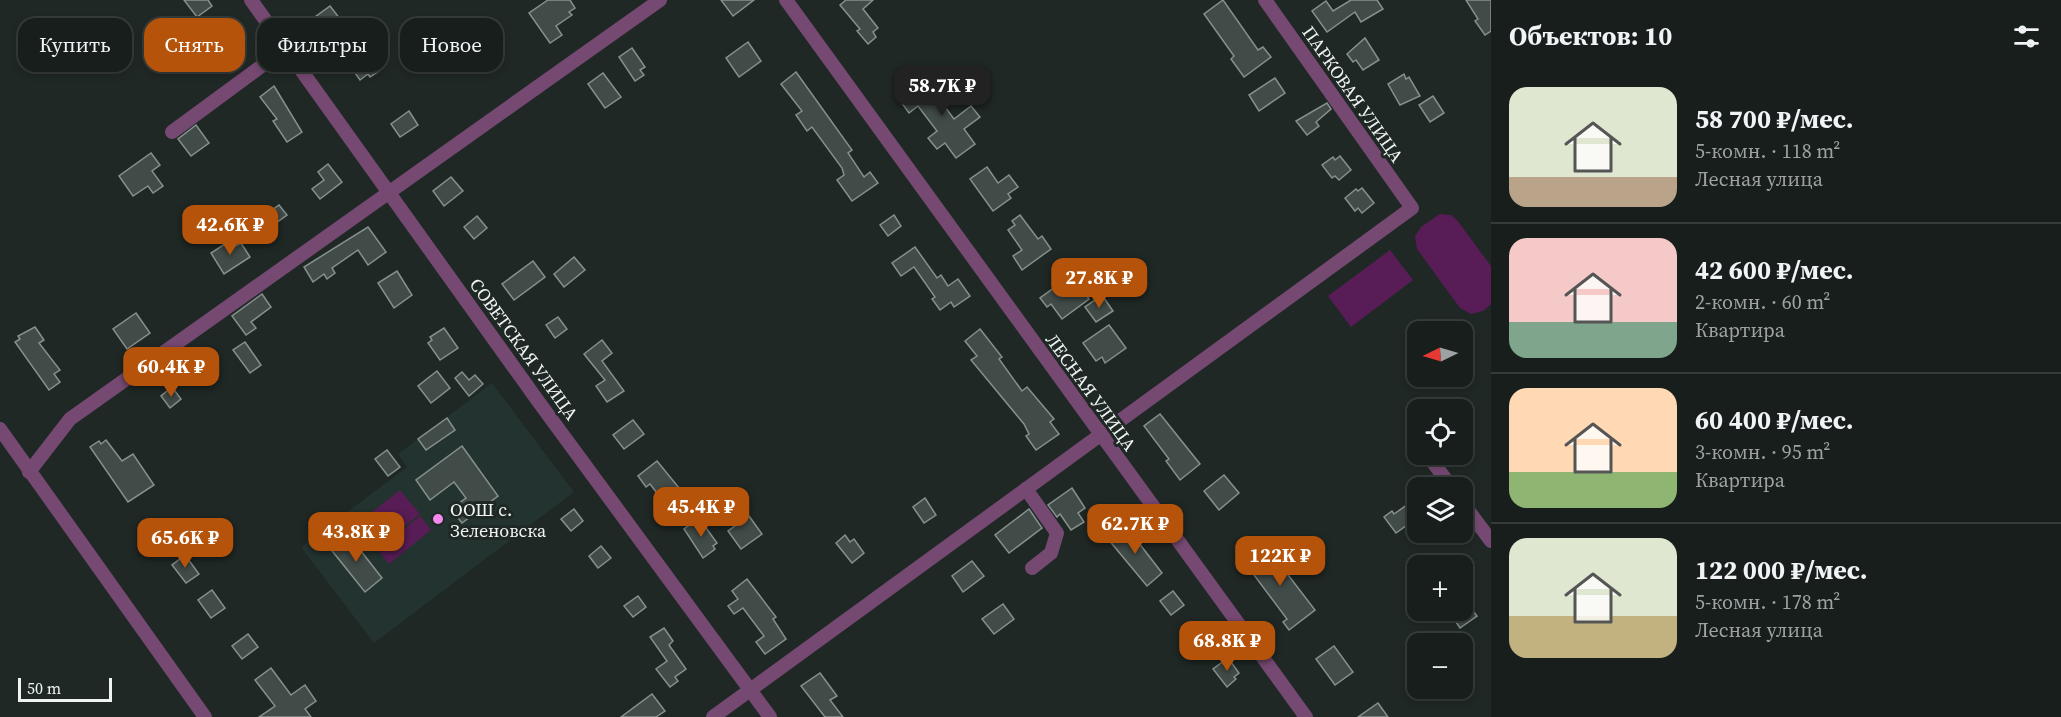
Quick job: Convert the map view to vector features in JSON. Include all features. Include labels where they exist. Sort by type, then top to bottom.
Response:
[{"type":"street","name":"СОВЕТСКАЯ УЛИЦА","points":[[251,0],[264,18]]},
{"type":"street","points":[[29,472],[70,419],[660,0]]},
{"type":"street","name":"ЛЕСНАЯ УЛИЦА","points":[[786,0],[1306,717]]},
{"type":"street","name":"ПАРКОВАЯ УЛИЦА","points":[[1100,435],[1412,208],[1265,0]]},
{"type":"street","points":[[172,132],[257,69]]},
{"type":"street","name":"СОВЕТСКАЯ УЛИЦА","points":[[303,72],[538,401],[770,717]]},
{"type":"street","points":[[0,429],[205,717]]},
{"type":"street","points":[[713,717],[1100,435]]},
{"type":"street","points":[[1026,489],[1057,533],[1051,553],[1032,568]]},
{"type":"street","points":[[1473,517],[1491,541]]},
{"type":"shaded area","points":[[1440,214],[1451,215],[1457,220],[1491,266],[1491,304],[1483,311],[1471,314],[1460,308],[1417,249],[1415,236],[1421,227]]},
{"type":"shaded area","points":[[1390,250],[1413,280],[1351,327],[1328,296]]},
{"type":"shaded area","name":"ООШ с. Зеленовска","points":[[492,383],[574,492],[374,643],[301,547],[407,467],[398,454]]},
{"type":"shaded area","points":[[400,490],[420,514],[376,549],[357,524]]},
{"type":"shaded area","points":[[420,516],[431,530],[389,564],[378,550]]},
{"type":"building","points":[[184,0],[208,0],[212,6],[197,17]]},
{"type":"building","points":[[548,0],[570,0],[575,8],[569,12],[572,15],[556,26],[562,35],[550,43],[529,13]]},
{"type":"building","points":[[721,0],[754,0],[733,16]]},
{"type":"building","points":[[846,0],[873,0],[863,9],[878,28],[873,32],[876,37],[868,44],[857,31],[860,29],[840,5]]},
{"type":"building","points":[[1223,0],[1258,50],[1263,47],[1271,57],[1244,77],[1231,59],[1234,56],[1204,14]]},
{"type":"building","points":[[1351,0],[1377,0],[1383,9],[1361,22],[1355,12],[1327,32],[1312,11],[1326,1],[1333,11]]},
{"type":"building","points":[[1466,0],[1491,0],[1491,31],[1485,35],[1475,21],[1478,19]]},
{"type":"building","points":[[330,6],[339,18],[316,18]]},
{"type":"building","points":[[1365,38],[1379,60],[1363,70],[1356,60],[1353,62],[1347,54]]},
{"type":"building","points":[[748,42],[761,61],[739,77],[726,58]]},
{"type":"building","points":[[632,48],[645,67],[640,70],[644,75],[635,81],[619,57]]},
{"type":"building","points":[[940,71],[947,80],[933,91],[954,119],[971,106],[980,117],[964,129],[975,144],[956,158],[945,143],[937,149],[928,138],[937,131],[918,106],[909,113],[901,102]]},
{"type":"building","points":[[354,72],[378,72],[370,77],[368,74],[360,80]]},
{"type":"building","points":[[796,72],[852,150],[848,153],[864,177],[870,172],[878,183],[852,201],[837,180],[844,175],[842,168],[812,127],[807,131],[796,115],[802,111],[781,84]]},
{"type":"building","points":[[603,73],[621,97],[605,108],[588,84]]},
{"type":"building","points":[[1404,74],[1406,79],[1409,77],[1420,96],[1400,105],[1388,84]]},
{"type":"building","points":[[1275,78],[1285,93],[1259,111],[1249,95]]},
{"type":"building","points":[[274,86],[302,132],[287,142],[273,121],[277,119],[260,97]]},
{"type":"building","points":[[1433,96],[1444,113],[1430,122],[1419,105]]},
{"type":"building","points":[[1327,103],[1331,109],[1316,122],[1319,126],[1307,135],[1296,121]]},
{"type":"building","points":[[409,111],[418,125],[400,137],[391,124]]},
{"type":"building","points":[[196,125],[209,143],[191,156],[178,139]]},
{"type":"building","points":[[151,153],[160,165],[152,171],[163,186],[153,193],[148,186],[133,196],[119,176]]},
{"type":"building","points":[[1340,156],[1351,170],[1339,180],[1335,176],[1332,178],[1322,165],[1333,157],[1335,160]]},
{"type":"building","points":[[328,164],[342,182],[320,199],[312,189],[324,180],[318,172]]},
{"type":"building","points":[[987,167],[998,183],[1009,175],[1018,187],[1008,194],[1011,198],[993,211],[970,179]]},
{"type":"building","points":[[451,177],[463,191],[444,206],[433,191]]},
{"type":"building","points":[[1362,188],[1374,203],[1362,213],[1358,208],[1355,211],[1345,198],[1356,189],[1358,191]]},
{"type":"building","points":[[279,205],[287,215],[269,228],[261,218]]},
{"type":"building","points":[[894,215],[901,226],[888,236],[880,225]]},
{"type":"building","points":[[1020,215],[1038,239],[1042,236],[1051,249],[1022,270],[1013,256],[1022,250],[1008,230],[1015,225],[1012,221]]},
{"type":"building","points":[[477,216],[487,228],[474,239],[464,227]]},
{"type":"building","points":[[368,227],[386,252],[368,265],[358,250],[332,268],[335,273],[327,279],[324,274],[313,282],[304,267]]},
{"type":"building","points":[[231,240],[235,246],[241,243],[250,257],[224,274],[211,253]]},
{"type":"building","points":[[915,247],[937,278],[941,275],[948,286],[958,279],[970,296],[954,307],[951,302],[940,310],[932,299],[935,297],[914,267],[901,276],[892,263]]},
{"type":"building","points":[[574,257],[585,270],[564,287],[554,274]]},
{"type":"building","points":[[533,261],[545,277],[514,300],[502,284]]},
{"type":"building","points":[[1091,261],[1099,272],[1080,287],[1089,299],[1062,319],[1051,304],[1047,307],[1040,298]]},
{"type":"building","points":[[397,271],[412,295],[394,308],[378,283]]},
{"type":"building","points":[[262,294],[271,307],[251,322],[256,328],[246,335],[232,316]]},
{"type":"building","points":[[1102,295],[1113,311],[1096,322],[1085,307]]},
{"type":"building","points":[[136,313],[150,333],[127,349],[113,329]]},
{"type":"building","points":[[558,317],[567,329],[555,338],[546,325]]},
{"type":"building","points":[[1109,325],[1126,348],[1105,363],[1102,357],[1096,361],[1083,343]]},
{"type":"building","points":[[35,327],[44,340],[39,343],[60,370],[54,374],[60,382],[49,390],[15,342],[20,339],[18,336]]},
{"type":"building","points":[[444,328],[458,348],[440,360],[428,343],[432,340],[430,337]]},
{"type":"building","points":[[980,329],[1002,357],[999,359],[1022,391],[1027,387],[1054,419],[1050,422],[1059,434],[1036,450],[1026,436],[1029,434],[1024,424],[971,360],[977,356],[965,341]]},
{"type":"building","points":[[602,340],[612,353],[602,361],[624,391],[607,402],[596,386],[605,380],[584,354]]},
{"type":"building","points":[[245,342],[261,365],[250,373],[233,350]]},
{"type":"building","points":[[437,371],[450,388],[431,403],[418,386]]},
{"type":"building","points":[[462,372],[469,380],[475,375],[483,384],[469,396],[455,378]]},
{"type":"building","points":[[172,387],[181,399],[170,408],[161,396]]},
{"type":"building","points":[[1160,414],[1200,464],[1180,480],[1166,461],[1169,459],[1144,426]]},
{"type":"building","points":[[447,418],[455,430],[426,450],[418,439]]},
{"type":"building","points":[[633,420],[644,434],[624,449],[613,435]]},
{"type":"building","points":[[106,440],[122,461],[133,454],[154,485],[128,502],[90,447],[99,441],[101,444]]},
{"type":"building","points":[[462,446],[498,496],[462,523],[451,509],[466,498],[454,482],[430,500],[416,480]]},
{"type":"building","points":[[387,450],[400,467],[388,476],[375,459]]},
{"type":"building","points":[[657,461],[684,494],[667,506],[650,484],[646,487],[638,476]]},
{"type":"building","points":[[1224,475],[1239,493],[1219,510],[1204,491]]},
{"type":"building","points":[[1072,488],[1085,508],[1078,513],[1084,522],[1071,530],[1060,514],[1057,517],[1048,505]]},
{"type":"building","points":[[925,498],[936,515],[924,523],[913,507]]},
{"type":"building","points":[[1407,505],[1407,525],[1396,533],[1384,517],[1392,511],[1394,514]]},
{"type":"building","points":[[574,509],[583,521],[571,531],[561,519]]},
{"type":"building","points":[[1029,509],[1042,528],[1009,553],[995,535]]},
{"type":"building","points":[[749,516],[762,534],[741,549],[728,531]]},
{"type":"building","points":[[699,518],[717,543],[713,546],[715,549],[703,558],[684,529]]},
{"type":"building","points":[[177,519],[187,530],[163,548],[154,537]]},
{"type":"building","points":[[1125,525],[1162,573],[1147,586],[1108,539]]},
{"type":"building","points":[[845,535],[850,542],[854,539],[864,553],[852,563],[836,543]]},
{"type":"building","points":[[350,537],[382,578],[365,592],[329,547],[339,539],[343,543]]},
{"type":"building","points":[[601,546],[611,558],[598,568],[589,556]]},
{"type":"building","points":[[1266,546],[1315,610],[1289,630],[1283,622],[1287,619],[1245,563]]},
{"type":"building","points":[[185,555],[199,574],[186,583],[172,565]]},
{"type":"building","points":[[972,561],[984,576],[963,592],[952,576]]},
{"type":"building","points":[[747,579],[776,617],[773,619],[786,639],[765,654],[756,642],[764,636],[743,608],[734,614],[728,606],[738,599],[732,591]]},
{"type":"building","points":[[212,590],[225,608],[211,618],[198,600]]},
{"type":"building","points":[[1173,591],[1184,605],[1171,615],[1160,601]]},
{"type":"building","points":[[638,596],[646,607],[633,617],[624,606]]},
{"type":"building","points":[[1003,604],[1014,619],[994,634],[982,619]]},
{"type":"building","points":[[1455,621],[1470,621],[1460,628]]},
{"type":"building","points":[[664,628],[673,641],[669,645],[686,669],[675,677],[678,681],[670,687],[656,669],[667,661],[650,637]]},
{"type":"building","points":[[1204,631],[1215,645],[1201,656],[1190,642]]},
{"type":"building","points":[[248,634],[258,647],[242,659],[232,646]]},
{"type":"building","points":[[1334,646],[1353,672],[1335,685],[1316,659]]},
{"type":"building","points":[[1228,658],[1239,673],[1227,687],[1213,669]]},
{"type":"building","points":[[271,668],[291,695],[305,685],[316,701],[305,709],[311,717],[259,717],[275,706],[255,680]]},
{"type":"building","points":[[820,673],[837,696],[830,700],[843,717],[825,717],[801,686]]},
{"type":"building","points":[[652,694],[665,711],[656,717],[621,717]]},
{"type":"building","points":[[1378,703],[1388,717],[1358,717]]},
{"type":"place","name":"ООШ с. Зеленовска","points":[[438,519]]}]
